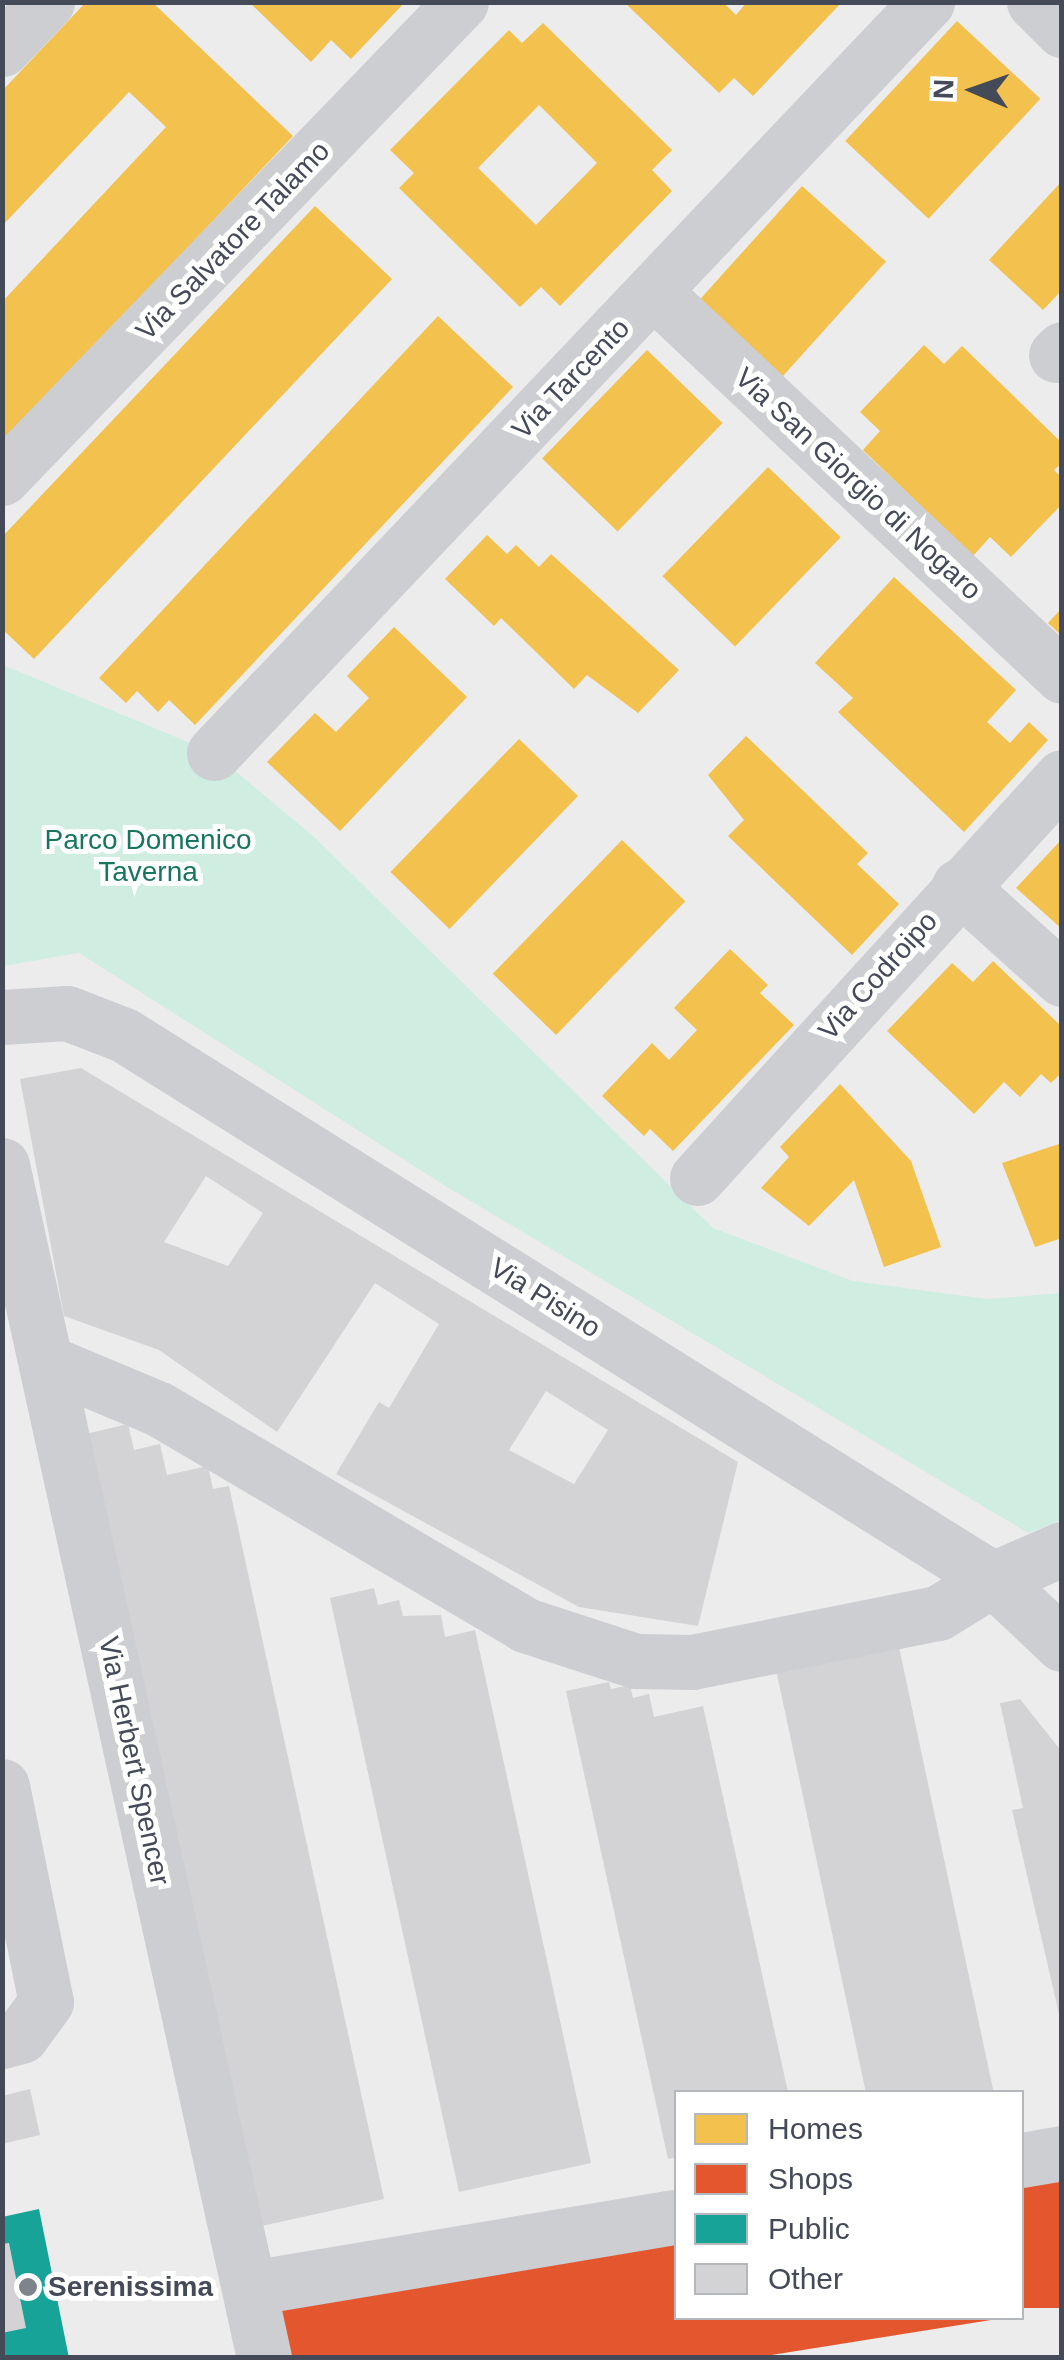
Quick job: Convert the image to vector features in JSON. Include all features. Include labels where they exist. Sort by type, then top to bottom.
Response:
[{"type":"street","points":[[2,49],[47,2]]},
{"type":"street","name":"Via Salvatore Talamo","points":[[2,478],[462,2]]},
{"type":"street","name":"Via Tarcento","points":[[214,753],[926,2]]},
{"type":"street","points":[[1034,2],[1062,30]]},
{"type":"street","name":"Via San Giorgio di Nogaro","points":[[654,292],[1062,676]]},
{"type":"street","name":"Via Codroipo","points":[[697,1178],[1062,777]]},
{"type":"street","points":[[959,886],[1062,979]]},
{"type":"street","name":"Via Pisino","points":[[2,1016],[66,1013],[124,1035],[994,1578],[1062,1644]]},
{"type":"street","name":"Via Herbert Spencer","points":[[2,1165],[264,2358]]},
{"type":"street","points":[[47,1362],[159,1409],[525,1625],[622,1658],[692,1662],[949,1610],[994,1578],[1062,1549]]},
{"type":"street","points":[[2,1786],[46,2002],[21,2036],[2,2041]]},
{"type":"street","points":[[1024,2160],[1062,2153]]},
{"type":"street","points":[[250,2288],[674,2217]]},
{"type":"green space","name":"Parco Domenico Taverna","points":[[3,665],[214,753],[313,836],[713,1228],[853,1281],[987,1299],[1061,1293],[1061,1520],[1028,1533],[447,1187],[79,953],[3,966]]},
{"type":"building: Homes","points":[[86,2],[152,2],[293,136],[2,444],[2,302],[166,127],[129,92],[2,226],[2,91]]},
{"type":"building: Homes","points":[[249,2],[405,2],[351,59],[331,40],[311,62]]},
{"type":"building: Homes","points":[[624,2],[723,2],[736,15],[747,2],[842,2],[753,96],[734,78],[719,93]]},
{"type":"building: Homes","points":[[957,21],[1040,99],[929,219],[845,141]]},
{"type":"building: Homes","points":[[543,23],[672,150],[652,170],[672,191],[560,306],[541,287],[520,307],[399,188],[414,173],[390,150],[509,30],[522,43]],"holes":[[[539,105],[597,163],[536,225],[478,168]]]},
{"type":"building: Homes","points":[[1062,181],[1062,290],[1043,310],[989,260]]},
{"type":"building: Homes","points":[[802,186],[886,262],[780,380],[696,304]]},
{"type":"building: Homes","points":[[315,206],[392,279],[34,659],[2,629],[2,537]]},
{"type":"building: Homes","points":[[438,316],[513,387],[195,725],[169,700],[158,712],[137,691],[126,703],[99,678]]},
{"type":"building: Homes","points":[[924,345],[944,364],[962,346],[1062,443],[1062,463],[1054,470],[1062,478],[1062,504],[1011,557],[990,537],[973,556],[863,450],[880,431],[860,412]]},
{"type":"building: Homes","points":[[647,350],[723,423],[618,532],[542,459]]},
{"type":"building: Homes","points":[[768,467],[841,537],[735,647],[662,576]]},
{"type":"building: Homes","points":[[487,535],[507,554],[516,545],[539,567],[551,554],[679,670],[638,713],[587,675],[574,689],[501,618],[494,626],[445,579]]},
{"type":"building: Homes","points":[[894,577],[1016,690],[987,722],[1010,743],[1029,722],[1048,740],[964,832],[838,712],[853,698],[815,663]]},
{"type":"building: Homes","points":[[1062,608],[1062,636],[1048,623]]},
{"type":"building: Homes","points":[[394,627],[467,697],[340,831],[267,762],[315,713],[336,732],[369,698],[347,676]]},
{"type":"building: Homes","points":[[746,736],[868,853],[857,864],[899,904],[852,955],[728,836],[744,820],[708,775]]},
{"type":"building: Homes","points":[[519,739],[578,796],[449,929],[390,872]]},
{"type":"building: Homes","points":[[1062,839],[1062,929],[1016,888]]},
{"type":"building: Homes","points":[[622,840],[685,901],[556,1035],[493,974]]},
{"type":"building: Homes","points":[[730,949],[768,985],[760,993],[794,1025],[673,1151],[650,1129],[644,1136],[602,1096],[652,1043],[669,1060],[697,1030],[674,1008]]},
{"type":"building: Homes","points":[[993,961],[1062,1027],[1062,1072],[1051,1083],[1041,1074],[1020,1097],[1004,1082],[974,1114],[887,1031],[952,963],[973,982]]},
{"type":"building: Homes","points":[[840,1084],[911,1161],[941,1247],[884,1267],[854,1180],[809,1226],[761,1188],[789,1157],[780,1147]]},
{"type":"building: Homes","points":[[1062,1143],[1062,1238],[1035,1247],[1002,1163]]},
{"type":"building: Shops","points":[[1024,2176],[1062,2176],[1062,2308],[1024,2308]]},
{"type":"building: Shops","points":[[674,2238],[674,2320],[991,2320],[753,2358],[282,2358],[273,2302]]},
{"type":"building: Public","name":"Serenissima","points":[[39,2209],[69,2358],[2,2358],[2,2217]]},
{"type":"building: Other","points":[[81,1068],[738,1462],[698,1626],[579,1607],[336,1474],[379,1402],[389,1408],[439,1324],[375,1283],[277,1432],[159,1350],[64,1316],[20,1079]],"holes":[[[206,1176],[263,1213],[228,1266],[164,1242]],[[546,1391],[608,1430],[574,1484],[509,1450]]]},
{"type":"building: Other","points":[[128,1424],[134,1450],[160,1444],[167,1475],[208,1466],[213,1489],[229,1486],[384,2199],[253,2228],[81,1435]]},
{"type":"building: Other","points":[[374,1588],[378,1605],[399,1600],[403,1616],[441,1615],[445,1637],[475,1630],[591,2163],[459,2192],[330,1598]]},
{"type":"building: Other","points":[[899,1647],[993,2090],[865,2090],[777,1673]]},
{"type":"building: Other","points":[[609,1682],[611,1689],[630,1685],[633,1698],[649,1694],[654,1717],[703,1706],[788,2090],[674,2090],[674,2158],[668,2159],[566,1691]]},
{"type":"building: Other","points":[[1020,1699],[1062,1752],[1062,2027],[1012,1810],[1023,1808],[1000,1703]]},
{"type":"building: Other","points":[[30,2089],[40,2135],[2,2144],[2,2096]]},
{"type":"building: Other","points":[[9,2243],[26,2328],[2,2333],[2,2244]]},
{"type":"place","name":"Serenissima","points":[[28,2287]]}]
